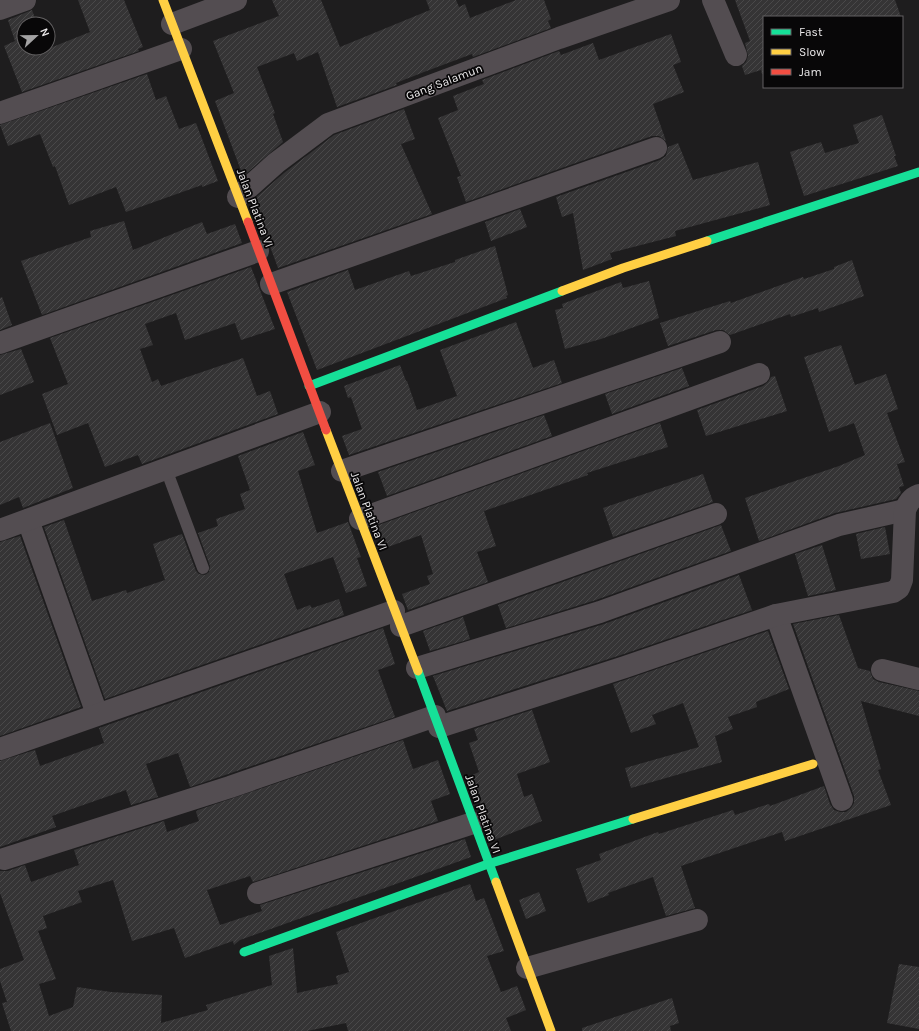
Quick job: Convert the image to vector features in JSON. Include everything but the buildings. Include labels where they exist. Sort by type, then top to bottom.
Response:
[{"type":"street","points":[[0,9],[24,0]]},
{"type":"street","name":"Jalan Platina VI","points":[[163,0],[417,668],[488,864],[551,1031]]},
{"type":"street","points":[[172,24],[236,0]]},
{"type":"street","name":"Gang Salamun","points":[[238,197],[276,162],[328,124],[559,38],[669,0]]},
{"type":"street","points":[[714,0],[736,56]]},
{"type":"street","points":[[0,113],[181,49]]},
{"type":"street","points":[[271,284],[656,148]]},
{"type":"street","points":[[310,386],[623,268],[919,172]]},
{"type":"street","points":[[0,343],[258,251]]},
{"type":"street","points":[[342,471],[720,342]]},
{"type":"street","points":[[360,519],[759,374]]},
{"type":"street","points":[[0,530],[320,412]]},
{"type":"street","points":[[4,860],[437,722],[625,667],[776,615],[893,592],[899,588],[902,580],[912,503],[838,525],[600,612],[417,668]]},
{"type":"street","points":[[0,750],[97,714],[716,514]]},
{"type":"street","points":[[28,520],[97,714]]},
{"type":"street","points":[[776,615],[842,800]]},
{"type":"street","points":[[882,670],[919,680]]},
{"type":"street","points":[[244,952],[488,864],[813,764]]},
{"type":"street","points":[[258,893],[473,823]]},
{"type":"street","points":[[527,968],[696,920]]},
{"type":"lane","points":[[166,469],[203,568]]},
{"type":"traffic: fast","points":[[707,241],[919,172]]},
{"type":"traffic: fast","points":[[309,386],[562,291]]},
{"type":"traffic: fast","points":[[418,671],[496,882]]},
{"type":"traffic: fast","points":[[244,952],[488,864],[633,819]]},
{"type":"traffic: slow","points":[[163,0],[248,222]]},
{"type":"traffic: slow","points":[[562,291],[623,268],[707,241]]},
{"type":"traffic: slow","points":[[326,430],[418,671]]},
{"type":"traffic: slow","points":[[633,819],[813,764]]},
{"type":"traffic: slow","points":[[496,882],[551,1031]]},
{"type":"traffic: jam","points":[[248,222],[326,430]]}]
